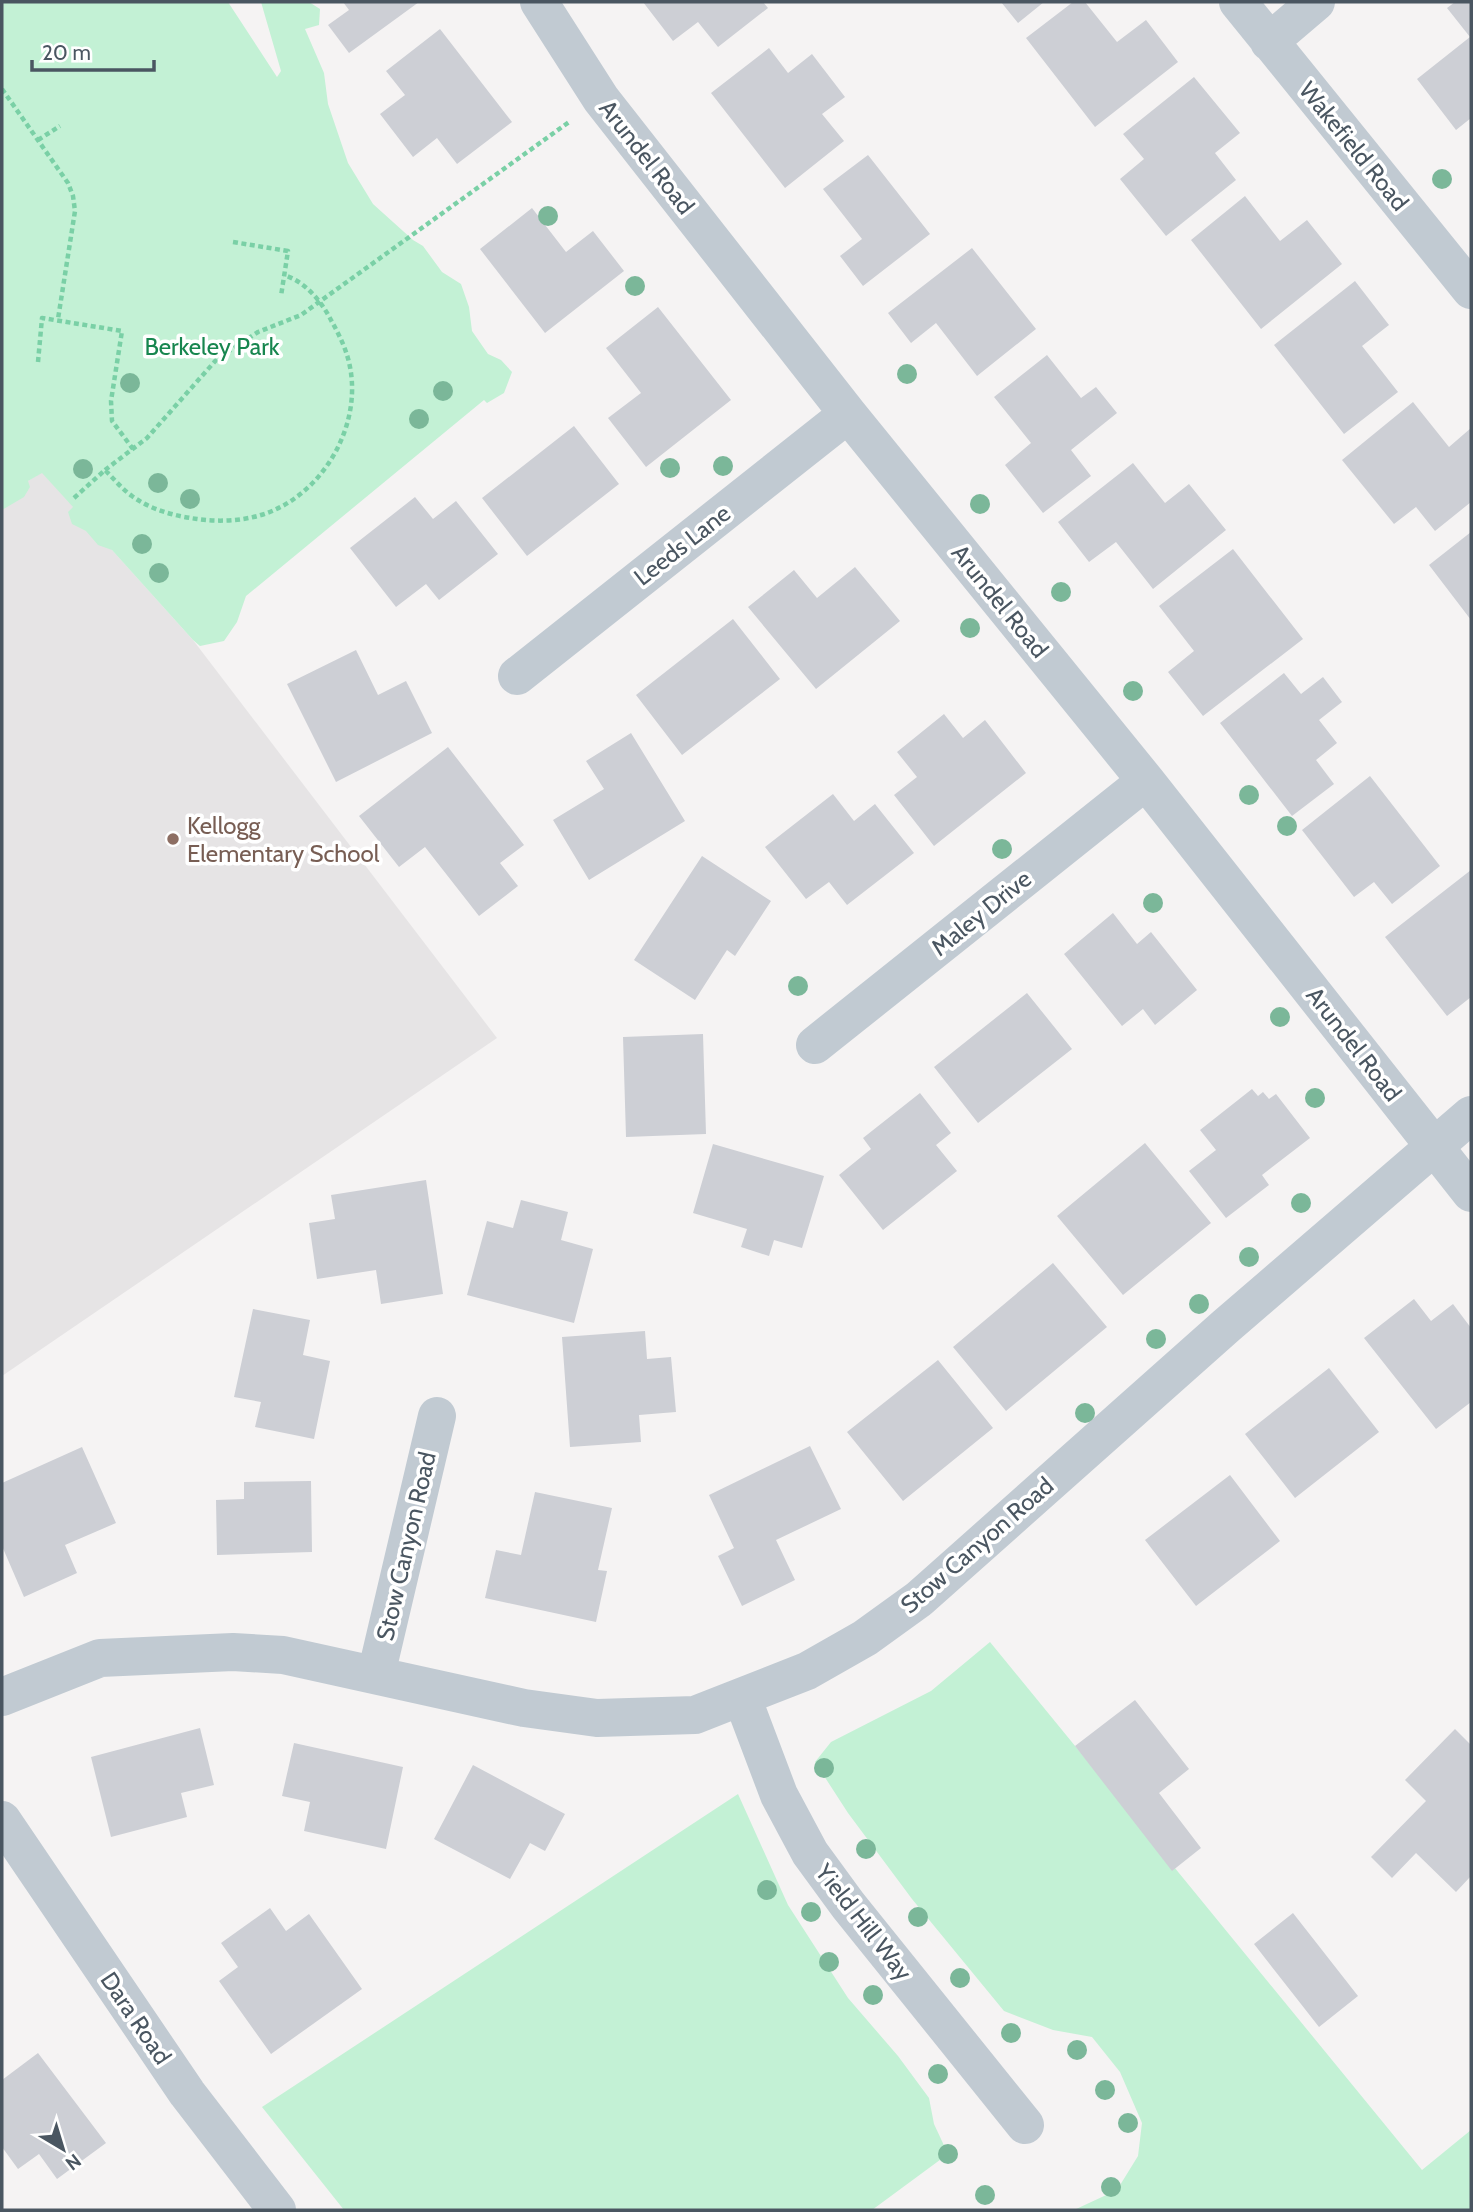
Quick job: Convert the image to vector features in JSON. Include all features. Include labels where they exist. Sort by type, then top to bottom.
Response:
[{"type":"street","name":"Arundel Road","points":[[539,2],[601,99],[848,414],[1146,781],[1471,1193]]},
{"type":"street","name":"Wakefield Road","points":[[1238,2],[1471,290]]},
{"type":"street","points":[[1269,42],[1316,2]]},
{"type":"street","name":"Leeds Lane","points":[[517,676],[848,414]]},
{"type":"street","name":"Maley Drive","points":[[815,1045],[1146,781]]},
{"type":"street","name":"Stow Canyon Road","points":[[2,1697],[100,1658],[233,1653],[283,1656],[524,1708],[597,1718],[695,1715],[742,1697],[807,1671],[865,1638],[919,1599],[1226,1326],[1471,1115]]},
{"type":"street","name":"Stow Canyon Road","points":[[376,1675],[437,1416]]},
{"type":"street","name":"Yield Hill Way","points":[[742,1697],[779,1795],[810,1853],[848,1905],[1025,2125]]},
{"type":"street","name":"Dara Road","points":[[2,1820],[187,2093],[277,2210]]},
{"type":"path","points":[[2,89],[68,183],[73,196],[75,211],[58,319]]},
{"type":"path","points":[[74,498],[160,424],[193,383],[218,359],[257,332],[301,315],[601,99]]},
{"type":"path","points":[[38,140],[60,126]]},
{"type":"path","points":[[233,242],[288,251],[281,296]]},
{"type":"path","points":[[106,470],[131,496],[155,509],[181,517],[210,521],[234,520],[262,514],[285,504],[306,489],[339,447],[348,423],[352,395],[351,368],[343,342],[320,301],[297,279],[284,275]]},
{"type":"path","points":[[38,362],[42,318],[121,331],[111,401],[112,421],[133,449]]},
{"type":"shaded area","name":"Kellogg Elementary School","points":[[42,472],[193,640],[497,1038],[2,1376],[2,497]]},
{"type":"green space","name":"Berkeley Park","points":[[2,2],[228,2],[277,77],[281,71],[261,2],[309,2],[320,9],[319,25],[305,29],[324,73],[328,104],[348,163],[373,204],[423,246],[442,272],[461,284],[469,307],[472,331],[488,354],[501,360],[512,372],[504,393],[487,403],[484,400],[246,596],[237,622],[224,641],[200,646],[193,640],[112,550],[98,545],[86,531],[72,524],[68,512],[73,507],[42,473],[28,481],[30,487],[24,497],[2,510]]},
{"type":"green space","points":[[990,1642],[1422,2170],[1471,2130],[1471,2210],[1074,2210],[1117,2190],[1138,2156],[1142,2123],[1120,2072],[1092,2037],[1053,2030],[1004,2011],[912,1899],[848,1813],[815,1762],[831,1742],[931,1691]]},
{"type":"green space","points":[[738,1794],[788,1905],[848,1998],[898,2056],[929,2098],[934,2124],[948,2154],[872,2210],[344,2210],[262,2107]]},
{"type":"building","points":[[343,2],[419,2],[349,53],[328,25],[349,10]]},
{"type":"building","points":[[643,2],[763,2],[768,8],[718,47],[698,22],[673,41]]},
{"type":"building","points":[[1001,2],[1044,2],[1018,23]]},
{"type":"building","points":[[1073,2],[1085,2],[1117,42],[1146,20],[1178,62],[1095,127],[1026,38]]},
{"type":"building","points":[[1455,2],[1471,2],[1471,118],[1456,130],[1417,79],[1470,37],[1447,8]]},
{"type":"building","points":[[440,29],[512,122],[457,164],[437,138],[413,157],[380,114],[405,95],[386,71]]},
{"type":"building","points":[[769,48],[788,73],[812,54],[845,97],[822,114],[844,141],[785,188],[711,93]]},
{"type":"building","points":[[1194,77],[1240,133],[1215,153],[1236,180],[1166,236],[1120,179],[1144,159],[1123,134]]},
{"type":"building","points":[[868,155],[930,234],[863,286],[840,256],[862,239],[823,189]]},
{"type":"building","points":[[1245,196],[1280,241],[1307,220],[1342,264],[1261,329],[1191,240]]},
{"type":"building","points":[[532,208],[566,252],[593,231],[624,271],[545,333],[480,249]]},
{"type":"building","points":[[972,248],[1036,329],[977,376],[936,323],[911,343],[888,313]]},
{"type":"building","points":[[1355,281],[1389,325],[1362,346],[1398,392],[1344,434],[1274,345]]},
{"type":"building","points":[[658,307],[731,400],[646,467],[608,418],[641,393],[606,348]]},
{"type":"building","points":[[1047,355],[1081,398],[1096,387],[1117,413],[1071,450],[1091,476],[1043,513],[1005,465],[1031,443],[994,397]]},
{"type":"building","points":[[1413,402],[1449,447],[1471,428],[1471,502],[1435,531],[1416,507],[1394,524],[1342,460]]},
{"type":"building","points":[[574,426],[619,484],[527,556],[482,498]]},
{"type":"building","points":[[1133,463],[1165,503],[1189,484],[1226,530],[1153,589],[1116,542],[1089,562],[1058,522]]},
{"type":"building","points":[[415,497],[433,519],[456,501],[498,554],[439,600],[426,584],[396,607],[350,548]]},
{"type":"building","points":[[1471,532],[1471,620],[1429,565]]},
{"type":"building","points":[[1233,549],[1303,639],[1203,716],[1168,672],[1194,651],[1159,606]]},
{"type":"building","points":[[855,567],[900,621],[816,689],[748,607],[794,570],[817,598]]},
{"type":"building","points":[[733,619],[780,679],[682,755],[636,695]]},
{"type":"building","points":[[356,650],[378,695],[406,681],[432,733],[336,782],[287,684]]},
{"type":"building","points":[[1284,673],[1301,694],[1323,677],[1342,702],[1319,720],[1337,743],[1316,760],[1334,784],[1292,816],[1220,723]]},
{"type":"building","points":[[944,714],[963,738],[985,720],[1026,773],[934,846],[894,795],[917,777],[897,752]]},
{"type":"building","points":[[631,733],[685,821],[589,880],[553,820],[604,789],[586,761]]},
{"type":"building","points":[[448,747],[524,845],[500,863],[518,886],[479,916],[425,847],[399,867],[359,816]]},
{"type":"building","points":[[1370,776],[1440,866],[1392,904],[1374,882],[1354,897],[1302,830]]},
{"type":"building","points":[[833,794],[854,821],[875,804],[914,853],[847,905],[829,882],[806,899],[765,847]]},
{"type":"building","points":[[702,856],[771,901],[735,956],[727,950],[695,1000],[634,960]]},
{"type":"building","points":[[1471,870],[1471,997],[1447,1016],[1385,937]]},
{"type":"building","points":[[1113,913],[1137,944],[1151,932],[1197,990],[1155,1025],[1143,1009],[1122,1026],[1064,954]]},
{"type":"building","points":[[1027,993],[1072,1049],[978,1123],[934,1067]]},
{"type":"building","points":[[703,1034],[706,1134],[626,1137],[623,1037]]},
{"type":"building","points":[[1252,1089],[1258,1096],[1263,1092],[1269,1099],[1276,1094],[1310,1138],[1262,1175],[1269,1185],[1226,1218],[1189,1171],[1216,1150],[1200,1130]]},
{"type":"building","points":[[920,1093],[951,1133],[936,1145],[957,1171],[883,1230],[839,1175],[871,1149],[863,1138]]},
{"type":"building","points":[[1145,1143],[1211,1223],[1123,1295],[1057,1216]]},
{"type":"building","points":[[713,1144],[824,1176],[802,1248],[774,1240],[769,1256],[741,1247],[747,1229],[693,1213]]},
{"type":"building","points":[[426,1180],[443,1294],[381,1304],[376,1270],[317,1279],[309,1223],[335,1219],[331,1195]]},
{"type":"building","points":[[521,1200],[568,1212],[561,1240],[593,1249],[574,1323],[467,1295],[487,1221],[513,1228]]},
{"type":"building","points":[[1053,1263],[1107,1327],[1006,1411],[953,1347]]},
{"type":"building","points":[[1414,1299],[1431,1321],[1453,1304],[1471,1328],[1471,1402],[1436,1429],[1364,1338]]},
{"type":"building","points":[[253,1309],[310,1320],[303,1355],[330,1361],[314,1439],[255,1427],[261,1402],[234,1397]]},
{"type":"building","points":[[645,1331],[647,1359],[671,1357],[676,1412],[639,1415],[641,1442],[570,1447],[562,1337]]},
{"type":"building","points":[[938,1360],[993,1428],[903,1501],[847,1432]]},
{"type":"building","points":[[1329,1368],[1379,1432],[1295,1498],[1245,1434]]},
{"type":"building","points":[[810,1446],[841,1509],[776,1540],[795,1580],[742,1606],[718,1556],[734,1548],[709,1495]]},
{"type":"building","points":[[82,1447],[116,1523],[65,1545],[77,1573],[24,1597],[2,1546],[2,1483]]},
{"type":"building","points":[[1230,1475],[1280,1541],[1196,1606],[1145,1540]]},
{"type":"building","points":[[311,1481],[312,1552],[217,1555],[216,1500],[244,1499],[244,1482]]},
{"type":"building","points":[[535,1492],[612,1508],[598,1570],[607,1571],[596,1622],[485,1598],[496,1550],[521,1555]]},
{"type":"building","points":[[1135,1700],[1189,1769],[1159,1793],[1201,1848],[1172,1871],[1075,1746]]},
{"type":"building","points":[[200,1728],[214,1785],[181,1793],[187,1817],[111,1837],[91,1757]]},
{"type":"building","points":[[1455,1729],[1471,1745],[1471,1876],[1456,1892],[1416,1853],[1392,1878],[1371,1857],[1426,1801],[1405,1780]]},
{"type":"building","points":[[294,1743],[403,1767],[386,1849],[304,1831],[310,1802],[282,1796]]},
{"type":"building","points":[[473,1765],[565,1814],[545,1851],[530,1843],[510,1879],[434,1839]]},
{"type":"building","points":[[270,1908],[286,1931],[309,1914],[362,1989],[271,2054],[219,1981],[238,1967],[221,1943]]},
{"type":"building","points":[[1293,1913],[1358,1996],[1319,2027],[1254,1944]]},
{"type":"building","points":[[38,2053],[106,2143],[57,2179],[39,2154],[18,2169],[2,2147],[2,2080]]},
{"type":"place","name":"Kellogg Elementary School","points":[[173,839]]}]
